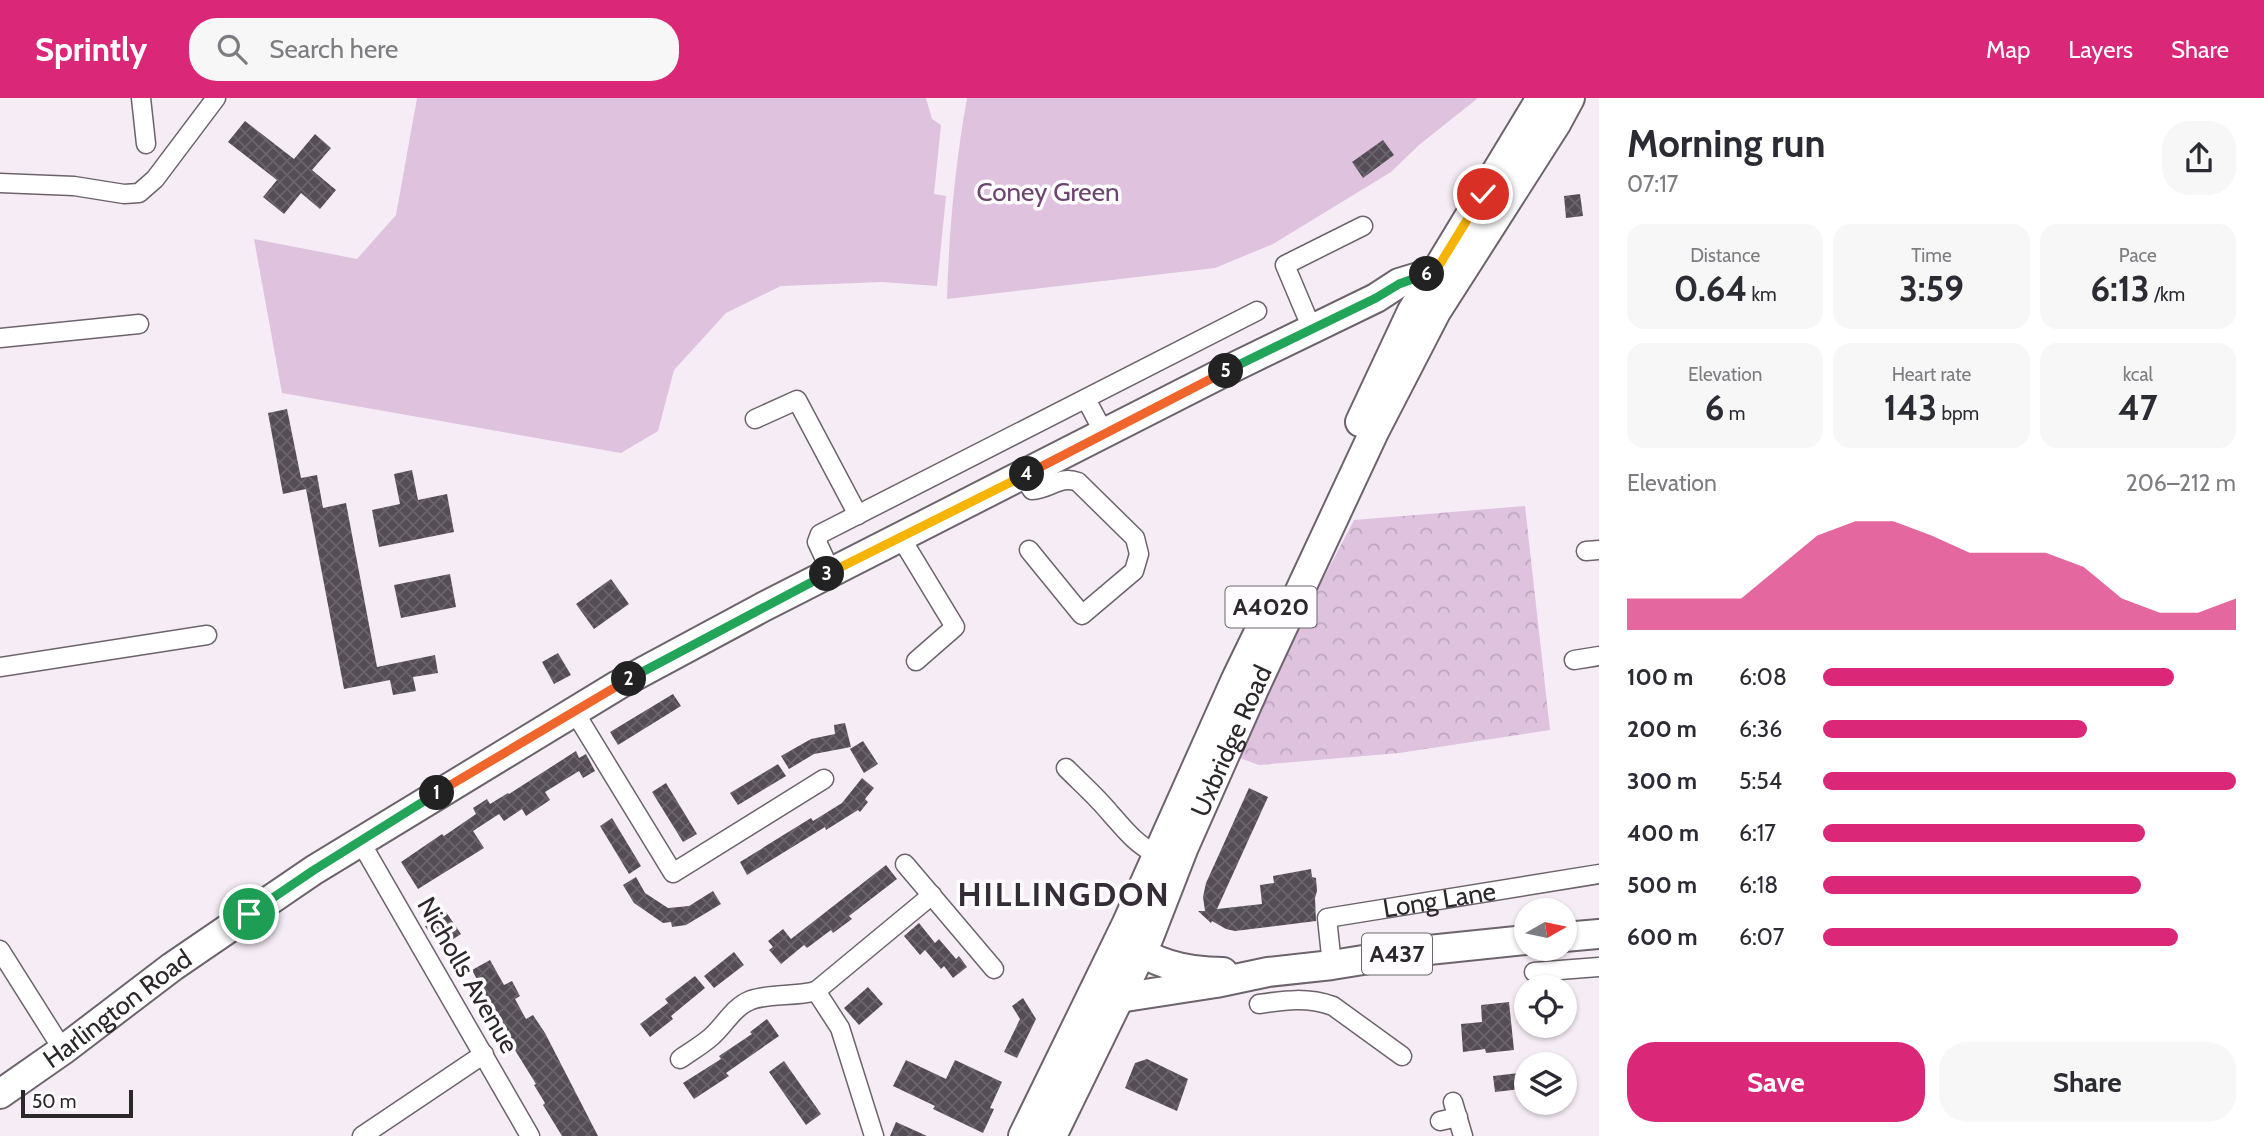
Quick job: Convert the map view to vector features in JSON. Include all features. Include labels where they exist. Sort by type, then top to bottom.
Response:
[{"type":"main road","name":"Uxbridge Road","points":[[1023,1136],[1184,846],[1374,432],[1424,311],[1435,272],[1541,98]]},
{"type":"main road","name":"Uxbridge Road","points":[[1052,1136],[1119,998],[1156,855],[1236,679],[1424,311],[1556,124],[1570,98]]},
{"type":"main road","name":"Harlington Road","points":[[0,1094],[202,946],[360,841],[660,661],[1399,284],[1435,272]]},
{"type":"main road","points":[[1376,298],[1424,311]]},
{"type":"main road","points":[[1577,936],[1599,934]]},
{"type":"main road","name":"Long Lane","points":[[1134,938],[1188,954],[1269,971]]},
{"type":"main road","name":"Long Lane","points":[[1119,998],[1216,983],[1269,971],[1514,941]]},
{"type":"street","points":[[141,98],[146,144]]},
{"type":"street","points":[[0,183],[74,186],[124,194],[139,192],[155,179],[216,98]]},
{"type":"street","points":[[1312,329],[1285,264],[1363,226]]},
{"type":"street","points":[[831,572],[817,542],[820,534],[1257,311]]},
{"type":"street","points":[[0,338],[139,324]]},
{"type":"street","points":[[1086,399],[1104,433]]},
{"type":"street","points":[[755,419],[797,400],[858,515]]},
{"type":"street","points":[[1023,476],[1032,490],[1065,479],[1078,482],[1135,538],[1139,554],[1134,571],[1082,615],[1029,550]]},
{"type":"street","points":[[901,538],[955,627],[916,661]]},
{"type":"street","points":[[0,667],[207,635]]},
{"type":"street","points":[[1574,660],[1599,656]]},
{"type":"street","points":[[574,711],[673,873],[824,779]]},
{"type":"street","points":[[1066,768],[1110,812],[1124,832],[1156,855]]},
{"type":"street","name":"Nicholls Avenue","points":[[360,841],[530,1136]]},
{"type":"street","points":[[905,864],[994,969]]},
{"type":"street","name":"Long Lane","points":[[1332,965],[1327,918],[1599,874]]},
{"type":"street","points":[[680,1059],[711,1037],[737,1007],[750,1000],[799,996],[816,991],[932,895]]},
{"type":"street","points":[[0,950],[63,1050]]},
{"type":"street","points":[[1534,972],[1599,967]]},
{"type":"street","points":[[1269,971],[1289,999]]},
{"type":"street","points":[[816,991],[840,1028],[874,1136]]},
{"type":"street","points":[[1259,1004],[1289,999],[1321,1001],[1333,1006],[1402,1056]]},
{"type":"street","points":[[362,1136],[484,1054]]},
{"type":"street","points":[[1440,1121],[1456,1109],[1463,1136]]},
{"type":"green space","points":[[417,98],[926,98],[932,119],[941,125],[934,194],[946,196],[937,286],[882,282],[781,286],[726,313],[674,370],[658,431],[621,453],[282,393],[254,239],[357,259],[396,215]]},
{"type":"green space","name":"Coney Green","points":[[967,98],[1478,98],[1419,145],[1391,172],[1273,244],[1215,268],[947,299],[953,198]]},
{"type":"green space","points":[[1525,506],[1550,730],[1399,753],[1259,765],[1231,755],[1354,520]]},
{"type":"building","points":[[245,121],[294,159],[315,134],[331,148],[312,170],[336,190],[320,209],[301,193],[284,214],[263,197],[277,180],[228,142]]},
{"type":"building","points":[[1383,140],[1394,155],[1363,178],[1352,162]]},
{"type":"building","points":[[1580,194],[1583,216],[1566,218],[1564,196]]},
{"type":"building","points":[[287,409],[301,478],[317,475],[323,508],[346,503],[377,667],[435,655],[438,673],[413,677],[416,691],[393,695],[390,680],[344,689],[306,489],[283,494],[268,413]]},
{"type":"building","points":[[412,470],[418,500],[447,494],[454,532],[379,547],[372,510],[400,504],[394,474]]},
{"type":"building","points":[[450,574],[456,607],[401,618],[394,585]]},
{"type":"building","points":[[611,579],[629,604],[594,629],[576,604]]},
{"type":"building","points":[[558,653],[571,675],[554,684],[542,662]]},
{"type":"building","points":[[673,694],[681,706],[618,745],[610,732]]},
{"type":"building","points":[[845,723],[851,747],[814,754],[789,769],[781,756],[811,739],[835,734],[834,725]]},
{"type":"building","points":[[863,741],[878,764],[864,773],[850,749]]},
{"type":"building","points":[[576,751],[579,758],[586,754],[595,771],[583,778],[579,771],[545,792],[550,800],[526,816],[522,809],[504,821],[499,814],[473,831],[484,848],[418,889],[401,862],[476,814],[473,808],[487,799],[490,804],[509,794]]},
{"type":"building","points":[[778,764],[786,776],[738,805],[730,793]]},
{"type":"building","points":[[862,778],[874,788],[865,799],[868,802],[860,812],[858,810],[826,830],[825,827],[747,875],[740,862],[811,818],[813,821],[842,803]]},
{"type":"building","points":[[666,783],[697,834],[683,842],[652,792]]},
{"type":"building","points":[[1249,788],[1268,797],[1217,909],[1262,904],[1260,885],[1274,883],[1273,876],[1311,869],[1312,877],[1316,878],[1316,921],[1235,931],[1212,921],[1211,923],[1198,911],[1205,911],[1203,897],[1206,883]]},
{"type":"building","points":[[612,818],[641,866],[629,874],[600,826]]},
{"type":"building","points":[[886,865],[897,879],[849,916],[852,919],[833,933],[831,930],[807,948],[804,945],[781,964],[769,950],[773,947],[768,941],[783,929],[791,939]]},
{"type":"building","points":[[636,877],[645,893],[668,908],[689,906],[713,891],[721,904],[686,925],[672,927],[671,922],[663,923],[634,903],[623,885]]},
{"type":"building","points":[[446,912],[461,934],[447,943],[440,932],[432,937],[425,926]]},
{"type":"building","points":[[919,923],[935,943],[939,939],[956,959],[959,956],[967,967],[953,978],[944,966],[941,969],[925,950],[920,955],[904,936]]},
{"type":"building","points":[[734,952],[744,965],[714,988],[704,976]]},
{"type":"building","points":[[490,960],[504,985],[512,981],[520,996],[515,999],[526,1019],[533,1015],[545,1033],[598,1136],[562,1136],[472,970]]},
{"type":"building","points":[[695,976],[705,988],[650,1037],[640,1024],[668,1003],[665,999]]},
{"type":"building","points":[[868,987],[883,1004],[859,1025],[844,1008]]},
{"type":"building","points":[[1023,998],[1036,1019],[1017,1058],[1004,1052],[1020,1019],[1012,1006]]},
{"type":"building","points":[[1509,1002],[1514,1050],[1486,1053],[1485,1049],[1463,1052],[1461,1024],[1482,1022],[1481,1005]]},
{"type":"building","points":[[767,1019],[779,1036],[726,1073],[729,1076],[694,1099],[683,1083],[721,1059],[719,1056],[752,1034],[750,1032]]},
{"type":"building","points":[[1147,1059],[1188,1079],[1177,1111],[1125,1088],[1135,1063]]},
{"type":"building","points":[[906,1060],[946,1079],[955,1060],[1002,1082],[990,1108],[994,1109],[983,1133],[893,1086]]},
{"type":"building","points":[[784,1061],[821,1114],[806,1125],[769,1072]]},
{"type":"building","points":[[1514,1074],[1514,1090],[1495,1092],[1493,1076]]},
{"type":"building","points":[[896,1122],[927,1136],[890,1136]]},
{"type":"district","name":"HILLINGDON","points":[[1064,894]]},
{"type":"route","points":[[249,914],[420,804],[660,661],[1232,368],[1376,298],[1385,291],[1412,278],[1435,272],[1483,194]]}]
